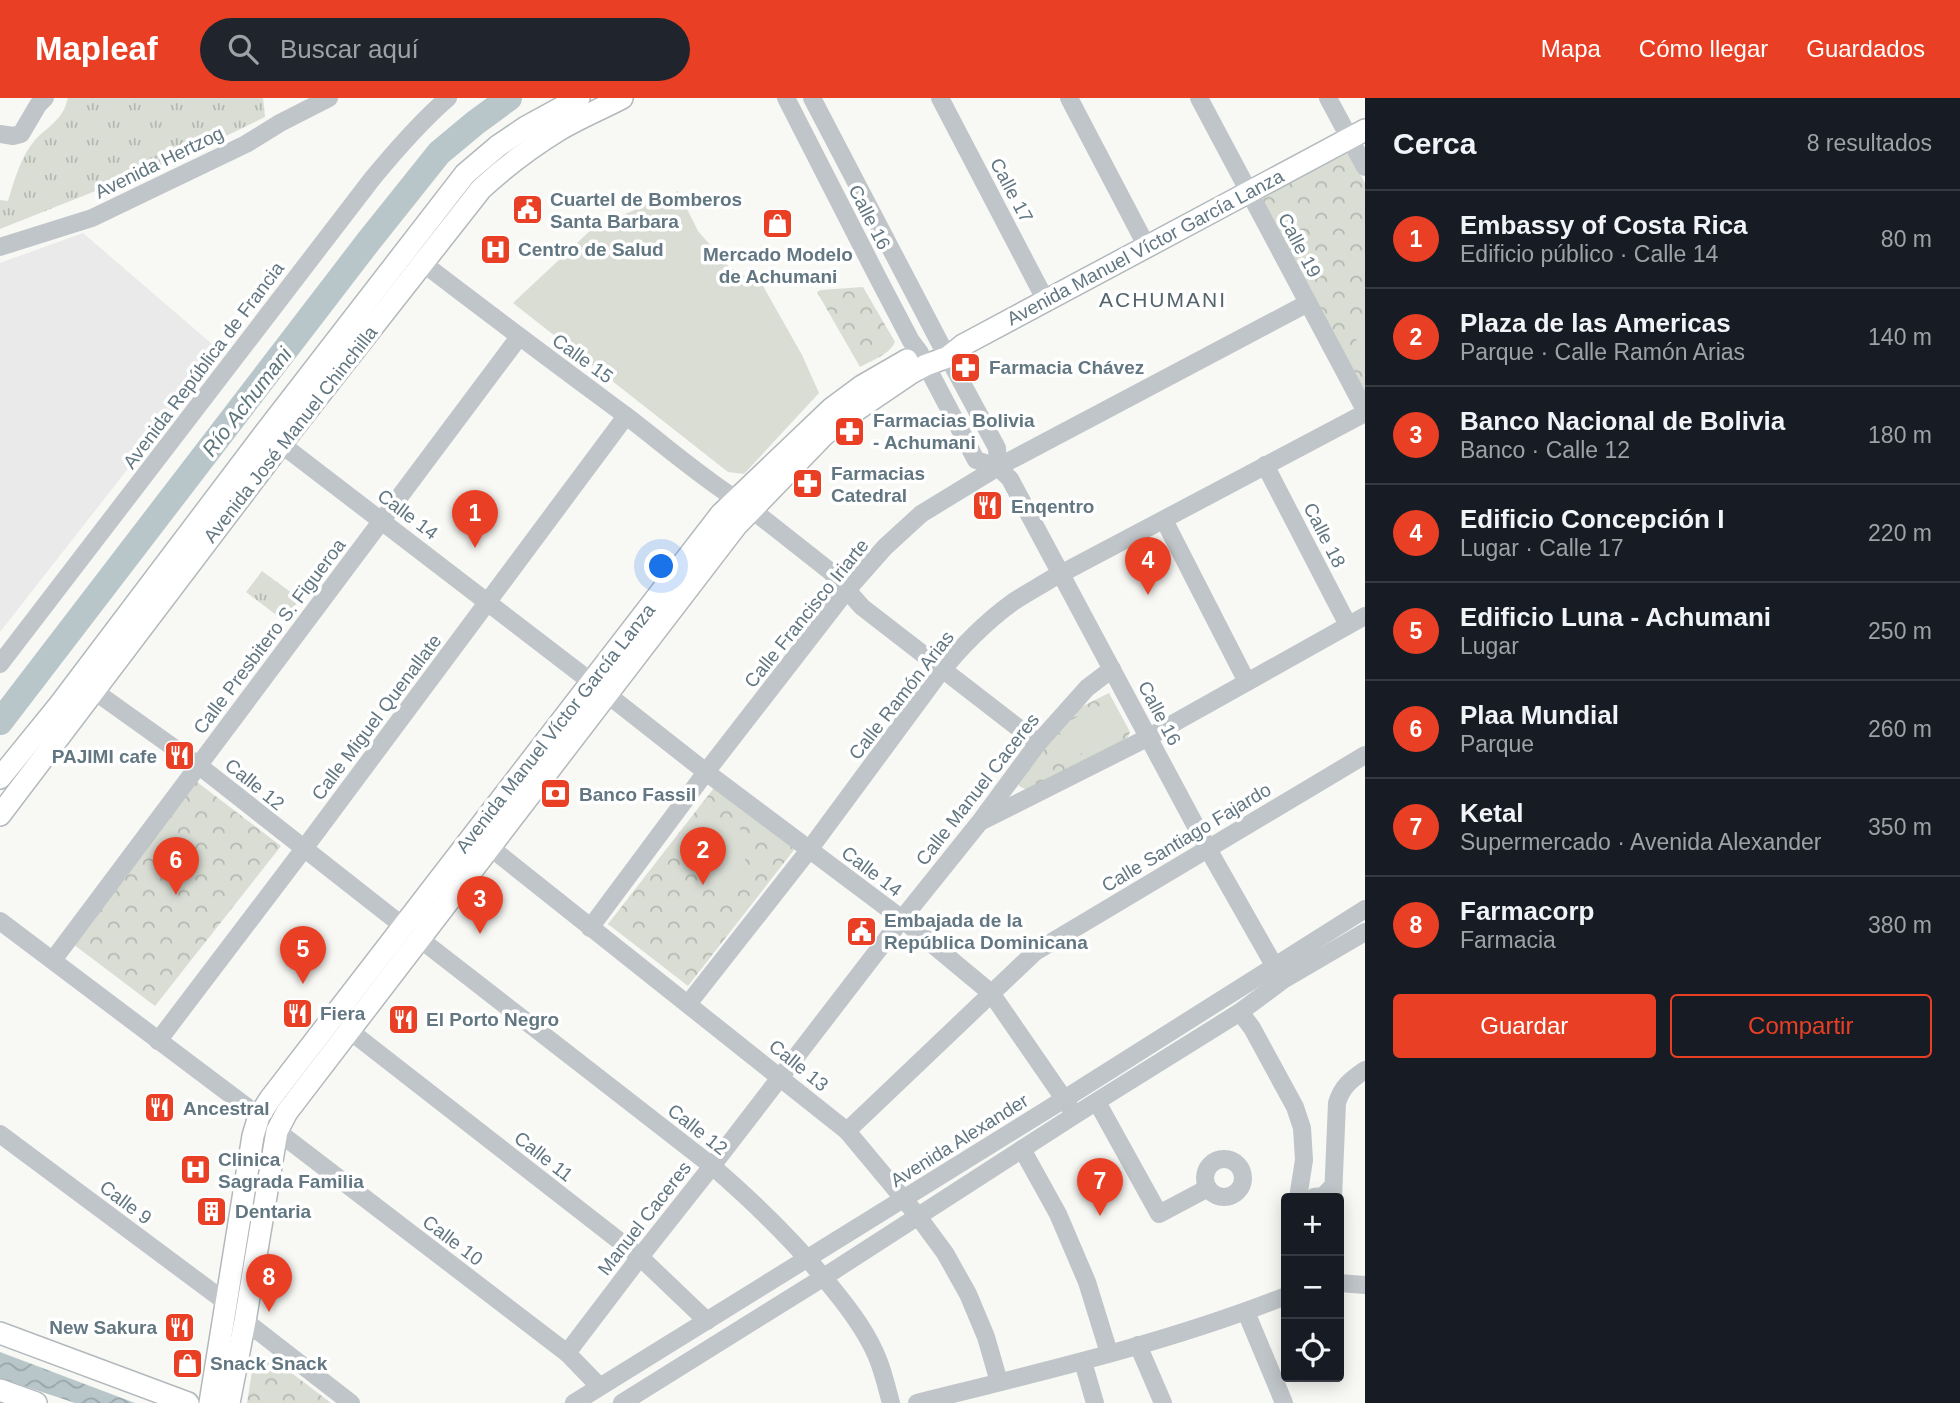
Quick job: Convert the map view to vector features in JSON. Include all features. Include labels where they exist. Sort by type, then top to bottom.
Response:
[{"type":"main road","name":"Avenida José Manuel Chinchilla","points":[[0,815],[86,685],[415,257],[465,174],[526,127],[579,98]]},
{"type":"main road","name":"Avenida José Manuel Chinchilla","points":[[415,257],[507,166],[561,128],[622,98]]},
{"type":"main road","name":"Avenida Manuel Víctor García Lanza","points":[[210,1403],[253,1136],[259,1116],[341,1025],[412,932],[474,835],[720,514],[743,504],[831,409],[862,386],[951,349],[1357,134]]},
{"type":"main road","name":"Avenida Manuel Víctor García Lanza","points":[[412,932],[491,848],[736,526],[743,504]]},
{"type":"main road","points":[[590,681],[608,695]]},
{"type":"main road","name":"Avenida José Manuel Chinchilla","points":[[0,778],[86,685]]},
{"type":"main road","points":[[474,835],[491,848]]},
{"type":"main road","name":"Avenida Manuel Víctor García Lanza","points":[[229,1403],[277,1131],[341,1025]]},
{"type":"main road","points":[[259,1116],[277,1131]]},
{"type":"main road","points":[[227,1304],[245,1321]]},
{"type":"main road","points":[[0,1333],[188,1403]]},
{"type":"main road","points":[[0,1390],[36,1403]]},
{"type":"street","points":[[0,134],[21,134],[45,98]]},
{"type":"street","name":"Avenida Hertzog","points":[[0,247],[92,218],[246,144],[329,98]]},
{"type":"street","name":"Avenida República de Francia","points":[[0,664],[372,179],[428,115],[448,98]]},
{"type":"street","name":"Calle 16","points":[[786,98],[911,341],[976,460],[998,467],[1010,479],[1208,849],[1278,973]]},
{"type":"street","name":"Calle 16","points":[[812,98],[951,349],[997,448],[998,467]]},
{"type":"street","name":"Calle 17","points":[[940,98],[1046,300]]},
{"type":"street","points":[[1069,98],[1146,246]]},
{"type":"street","name":"Calle 19","points":[[1199,98],[1365,411]]},
{"type":"street","points":[[1328,98],[1357,134],[1365,167]]},
{"type":"street","name":"Calle 15","points":[[415,257],[831,572],[862,607],[1038,743]]},
{"type":"street","name":"Calle Francisco Iriarte","points":[[590,928],[847,590],[885,547],[921,514],[998,467],[1308,303]]},
{"type":"street","name":"Calle Presbitero S. Figueroa","points":[[53,960],[519,337]]},
{"type":"street","name":"Calle Ramón Arias","points":[[688,1004],[810,850],[943,669],[973,637],[1013,602],[1365,411]]},
{"type":"street","name":"Calle Miguel Quenallate","points":[[158,1041],[626,416]]},
{"type":"street","name":"Calle 14","points":[[273,439],[590,681]]},
{"type":"street","name":"Calle 18","points":[[1265,465],[1348,625]]},
{"type":"street","points":[[1164,520],[1247,682]]},
{"type":"street","points":[[979,823],[1149,737],[1365,616]]},
{"type":"street","name":"Calle Manuel Caceres","points":[[781,1077],[1038,743],[1087,688],[1112,669]]},
{"type":"street","name":"Calle 12","points":[[86,685],[198,765],[746,1195],[808,1257],[855,1316],[879,1361],[891,1403]]},
{"type":"street","name":"Calle 14","points":[[608,695],[902,919],[990,993],[1066,1098],[1075,1115]]},
{"type":"street","name":"Calle Santiago Fajardo","points":[[847,1131],[1035,952],[1365,755]]},
{"type":"street","name":"Calle 13","points":[[491,848],[847,1131],[945,1253],[968,1294],[986,1337],[999,1382]]},
{"type":"street","name":"Avenida Alexander","points":[[622,1403],[1240,1012],[1278,973],[1365,909]]},
{"type":"street","points":[[0,921],[259,1116]]},
{"type":"street","name":"Avenida Alexander","points":[[574,1403],[1066,1098],[1278,973],[1365,932]]},
{"type":"street","points":[[1240,1012],[1252,1028],[1295,1107],[1302,1128],[1304,1160],[1314,1193]]},
{"type":"street","name":"Calle 11","points":[[341,1025],[640,1256],[707,1321]]},
{"type":"street","points":[[1314,1193],[1341,1091],[1365,1070]]},
{"type":"street","name":"Manuel Caceres","points":[[567,1353],[781,1077]]},
{"type":"street","points":[[1097,1102],[1159,1214],[1208,1188]]},
{"type":"street","name":"Calle 10","points":[[277,1131],[567,1353],[599,1386]]},
{"type":"street","name":"Calle 9","points":[[0,1134],[227,1304]]},
{"type":"street","points":[[1022,1149],[1058,1214],[1087,1282],[1109,1353]]},
{"type":"street","points":[[1344,1283],[1365,1285]]},
{"type":"street","points":[[917,1403],[1083,1362],[1246,1312],[1281,1298]]},
{"type":"street","points":[[1246,1312],[1284,1403]]},
{"type":"street","points":[[245,1321],[351,1403]]},
{"type":"street","points":[[1138,1345],[1163,1403]]},
{"type":"street","points":[[1083,1362],[1095,1403]]},
{"type":"shaded area","points":[[83,233],[220,351],[0,632],[0,263]]},
{"type":"green space","points":[[68,98],[263,98],[265,117],[191,153],[0,229],[0,200],[8,201],[26,153],[35,140],[59,117]]},
{"type":"green space","points":[[1346,151],[1365,183],[1365,392],[1263,201],[1263,195]]},
{"type":"green space","points":[[678,191],[698,231],[729,267],[763,286],[802,355],[819,393],[744,474],[728,472],[513,303],[593,228]]},
{"type":"green space","points":[[863,287],[895,342],[884,354],[860,367],[817,292]]},
{"type":"green space","points":[[1365,314],[1365,356],[1347,323]]},
{"type":"green space","points":[[262,571],[300,599],[284,621],[246,592]]},
{"type":"green space","points":[[1109,693],[1130,732],[1126,741],[1029,791],[1019,786],[1019,774],[1071,712]]},
{"type":"green space","points":[[1111,700],[1126,731],[1072,758],[1057,727]]},
{"type":"green space","points":[[197,782],[281,846],[155,1006],[73,944]]},
{"type":"green space","points":[[717,784],[797,846],[688,986],[608,924]]},
{"type":"green space","points":[[739,821],[749,882],[710,889],[700,827]]},
{"type":"green space","points":[[269,1359],[276,1361],[331,1403],[247,1403],[255,1363]]},
{"type":"water","points":[[0,1352],[135,1403],[75,1403],[0,1378]]},
{"type":"waterway","name":"Río Achumani","points":[[0,722],[439,153],[509,98]]},
{"type":"place","name":"Cuartel de Bomberos Santa Barbara","points":[[527,210]]},
{"type":"place","name":"Mercado Modelo de Achumani","points":[[778,223]]},
{"type":"place","name":"Centro de Salud","points":[[495,249]]},
{"type":"place","name":"Farmacia Chávez","points":[[966,367]]},
{"type":"place","name":"Farmacias Bolivia - Achumani","points":[[850,431]]},
{"type":"place","name":"Farmacias Catedral","points":[[808,484]]},
{"type":"place","name":"Enqentro","points":[[988,506]]},
{"type":"place","name":"Embassy of Costa Rica","points":[[475,548]]},
{"type":"place","name":"Edificio Concepción I","points":[[1148,595]]},
{"type":"place","name":"PAJIMI cafe","points":[[180,756]]},
{"type":"place","name":"Banco Fassil","points":[[556,794]]},
{"type":"place","name":"Plaza de las Americas","points":[[703,885]]},
{"type":"place","name":"Plaa Mundial","points":[[176,895]]},
{"type":"place","name":"Embajada de la República Dominicana","points":[[861,931]]},
{"type":"place","name":"Banco Nacional de Bolivia","points":[[480,934]]},
{"type":"place","name":"Edificio Luna - Achumani","points":[[303,984]]},
{"type":"place","name":"Fiera","points":[[297,1013]]},
{"type":"place","name":"El Porto Negro","points":[[403,1019]]},
{"type":"place","name":"Ancestral","points":[[160,1108]]},
{"type":"place","name":"Clinica Sagrada Familia","points":[[195,1170]]},
{"type":"place","name":"Dentaria","points":[[212,1211]]},
{"type":"place","name":"Ketal","points":[[1100,1216]]},
{"type":"place","name":"Farmacorp","points":[[269,1312]]},
{"type":"place","name":"New Sakura","points":[[180,1327]]},
{"type":"place","name":"Snack Snack","points":[[187,1363]]},
{"type":"district","name":"ACHUMANI","points":[[1163,300]]}]
